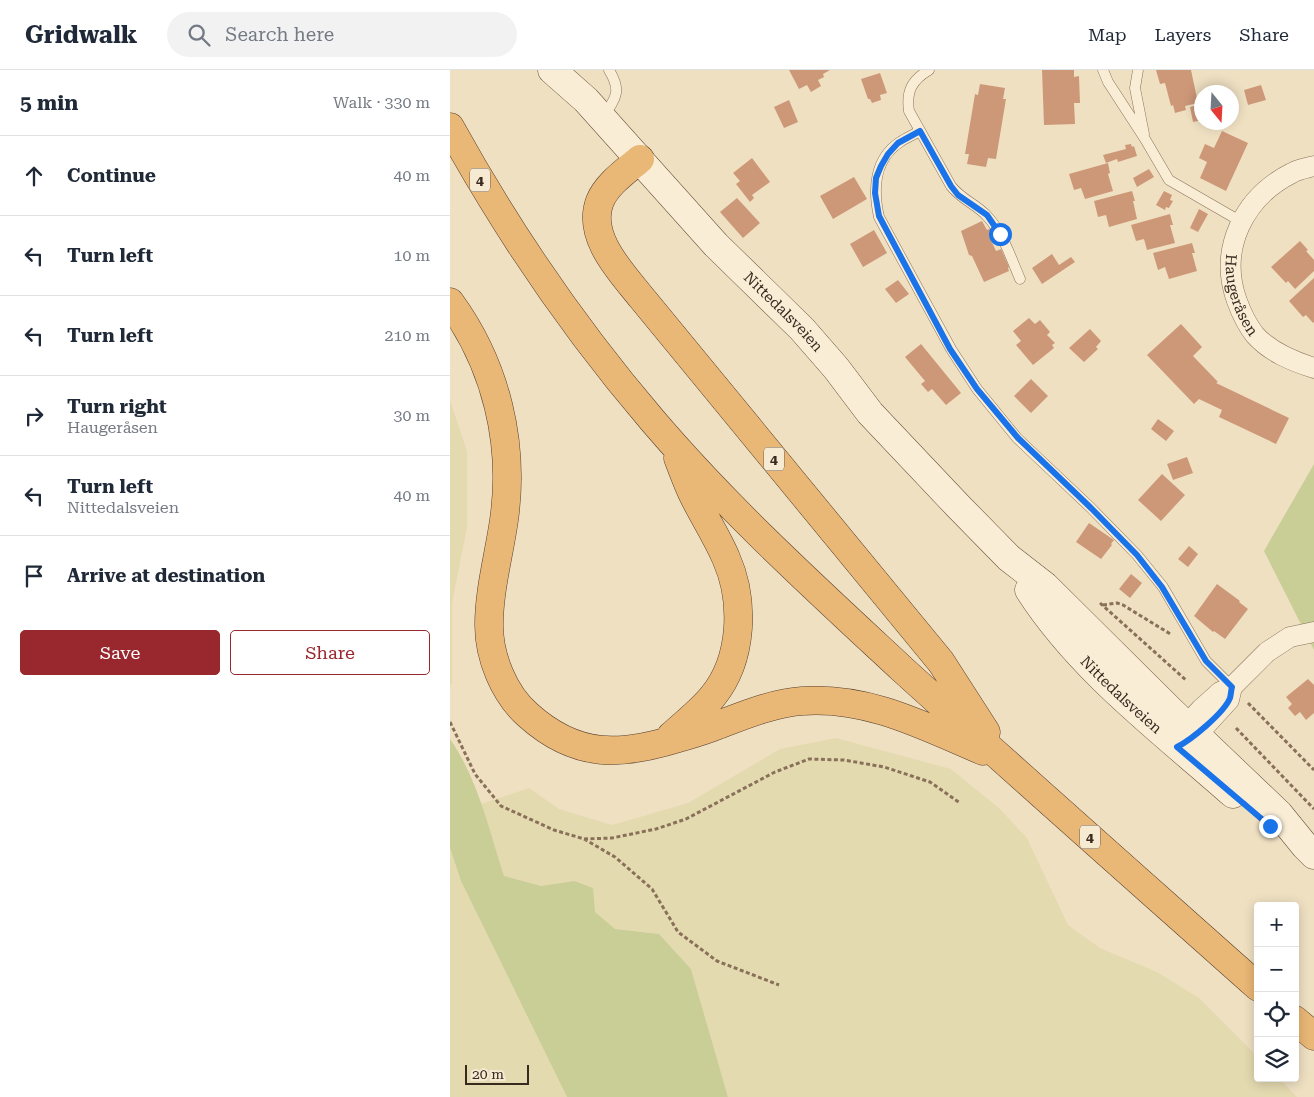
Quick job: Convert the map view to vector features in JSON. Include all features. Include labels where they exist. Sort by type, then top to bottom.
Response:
[{"type":"highway","name":"4","points":[[450,127],[500,213],[551,290],[617,377],[673,444],[726,501],[791,565],[1002,759],[1254,983]]},
{"type":"highway","name":"4","points":[[640,159],[614,182],[600,201],[597,222],[604,246],[620,271],[641,297],[941,662],[1002,759]]},
{"type":"highway","name":"4","points":[[450,302],[473,338],[489,373],[499,407],[506,446],[507,498],[490,602],[490,641],[501,676],[524,712],[564,740],[602,751],[632,750],[662,743],[764,709],[802,701],[864,705],[883,710],[1002,759]]},
{"type":"highway","name":"4","points":[[662,743],[703,708],[714,695],[728,671],[733,657],[738,625],[735,590],[727,560],[693,495],[673,444]]},
{"type":"highway","points":[[1299,1023],[1314,1036]]},
{"type":"main road","name":"Nittedalsveien","points":[[552,70],[603,118],[716,245],[802,329],[888,432],[1009,558],[1045,586],[1186,735],[1279,814],[1309,851]]},
{"type":"street","name":"Haugeråsen","points":[[1314,166],[1293,172],[1270,186],[1254,200],[1240,221],[1230,266],[1233,289],[1241,312],[1254,334],[1269,348],[1294,362],[1314,368]]},
{"type":"street","points":[[1186,735],[1229,700],[1232,687],[1254,663],[1290,637],[1314,632]]},
{"type":"lane","points":[[603,118],[615,100],[617,89],[615,80],[609,70]]},
{"type":"lane","points":[[929,70],[915,80],[907,100],[909,111],[951,186],[958,195],[980,209],[1000,234],[1020,279]]},
{"type":"lane","points":[[1102,70],[1169,180],[1240,221]]},
{"type":"lane","points":[[1138,70],[1135,88],[1145,140]]},
{"type":"lane","points":[[920,131],[898,143],[888,154],[876,178],[876,205],[879,216],[950,349],[977,389],[1018,438],[1137,555],[1162,587],[1206,661],[1232,687]]},
{"type":"path","points":[[1102,606],[1117,603],[1123,605],[1175,637]]},
{"type":"path","points":[[1232,687],[1314,770]]},
{"type":"path","points":[[450,722],[475,774],[501,806],[554,830],[584,839],[614,857],[652,889],[678,932],[717,961],[779,985]]},
{"type":"path","points":[[1236,728],[1314,810]]},
{"type":"path","points":[[584,839],[612,838],[656,829],[686,819],[775,772],[809,759],[844,760],[884,767],[930,782],[960,803]]},
{"type":"shaded area","points":[[450,400],[467,451],[467,527],[452,604],[452,684],[450,685]]},
{"type":"shaded area","points":[[836,738],[951,769],[999,808],[1027,838],[1068,925],[1100,948],[1157,972],[1199,998],[1254,1053],[1254,1082],[1283,1082],[1297,1097],[728,1097],[691,969],[659,934],[614,929],[595,912],[574,881],[541,886],[504,876],[481,804],[529,788],[559,809],[612,825],[688,803],[780,749]]},
{"type":"shaded area","points":[[450,848],[461,881],[567,1097],[450,1097]]},
{"type":"green space","points":[[1314,464],[1314,650],[1264,551]]},
{"type":"green space","points":[[450,739],[460,754],[475,788],[504,876],[541,886],[574,881],[593,888],[595,912],[615,929],[659,934],[691,969],[728,1097],[567,1097],[461,881],[450,848]]},
{"type":"building","points":[[789,70],[830,70],[823,74],[824,77],[818,80],[821,86],[811,92],[807,85],[799,89]]},
{"type":"building","points":[[1042,70],[1074,70],[1074,77],[1079,76],[1080,103],[1074,103],[1075,124],[1044,125]]},
{"type":"building","points":[[1156,70],[1191,70],[1194,85],[1194,104],[1185,106],[1186,110],[1175,113],[1173,105],[1171,106],[1165,83],[1160,84]]},
{"type":"building","points":[[880,73],[887,93],[880,95],[881,100],[872,103],[868,99],[861,79]]},
{"type":"building","points":[[980,84],[1005,88],[1003,99],[1006,99],[996,159],[988,158],[986,167],[967,164],[969,154],[965,154],[975,94],[978,95]]},
{"type":"building","points":[[1261,85],[1266,100],[1248,105],[1244,90]]},
{"type":"building","points":[[789,100],[798,122],[784,128],[774,107]]},
{"type":"building","points":[[1194,106],[1194,122],[1193,122],[1190,107]]},
{"type":"building","points":[[1222,131],[1248,143],[1226,191],[1200,178],[1207,162],[1199,158],[1205,144],[1214,148]]},
{"type":"building","points":[[1131,144],[1132,147],[1134,146],[1137,156],[1118,162],[1117,159],[1106,163],[1103,155],[1126,149],[1125,145]]},
{"type":"building","points":[[752,158],[770,182],[752,195],[754,198],[750,202],[736,184],[740,181],[733,173]]},
{"type":"building","points":[[1108,163],[1110,173],[1108,174],[1113,191],[1085,199],[1081,188],[1074,190],[1069,174]]},
{"type":"building","points":[[1149,169],[1154,177],[1137,187],[1133,178]]},
{"type":"building","points":[[854,177],[867,199],[833,219],[820,196]]},
{"type":"building","points":[[1132,191],[1137,219],[1109,227],[1106,215],[1098,217],[1094,201]]},
{"type":"building","points":[[1164,191],[1172,195],[1170,200],[1173,201],[1169,208],[1166,207],[1165,210],[1156,205]]},
{"type":"building","points":[[737,198],[760,223],[743,238],[720,212]]},
{"type":"building","points":[[1199,209],[1208,214],[1198,232],[1190,228]]},
{"type":"building","points":[[1170,214],[1173,225],[1170,225],[1175,243],[1147,250],[1144,239],[1136,241],[1131,225]]},
{"type":"building","points":[[982,221],[987,230],[991,228],[994,233],[989,236],[996,251],[1001,249],[1009,267],[1009,271],[984,282],[972,256],[969,255],[961,231]]},
{"type":"building","points":[[874,230],[887,253],[863,267],[850,244]]},
{"type":"building","points":[[1300,241],[1314,260],[1314,271],[1295,289],[1288,281],[1286,283],[1271,267]]},
{"type":"building","points":[[1192,243],[1195,253],[1192,253],[1197,271],[1169,279],[1165,267],[1158,270],[1153,253]]},
{"type":"building","points":[[1052,254],[1059,265],[1071,257],[1075,262],[1042,284],[1032,268]]},
{"type":"building","points":[[1314,278],[1313,323],[1306,315],[1303,317],[1289,301]]},
{"type":"building","points":[[898,280],[909,294],[896,303],[885,289]]},
{"type":"building","points":[[1029,318],[1035,324],[1040,320],[1050,332],[1047,335],[1055,343],[1052,345],[1054,348],[1033,365],[1016,345],[1021,341],[1013,331]]},
{"type":"building","points":[[1181,324],[1202,347],[1193,356],[1218,382],[1216,383],[1289,418],[1276,444],[1219,417],[1222,410],[1199,399],[1194,404],[1147,355]]},
{"type":"building","points":[[1090,329],[1101,341],[1096,347],[1098,349],[1084,362],[1069,348]]},
{"type":"building","points":[[921,344],[961,393],[946,405],[932,389],[928,392],[921,384],[925,381],[905,357]]},
{"type":"building","points":[[1031,379],[1048,396],[1031,413],[1014,396]]},
{"type":"building","points":[[1158,419],[1174,431],[1166,441],[1151,429]]},
{"type":"building","points":[[1187,457],[1193,473],[1173,480],[1167,464]]},
{"type":"building","points":[[1162,474],[1185,495],[1161,521],[1138,500]]},
{"type":"building","points":[[1089,523],[1114,540],[1101,559],[1076,542]]},
{"type":"building","points":[[1189,546],[1198,554],[1188,567],[1178,559]]},
{"type":"building","points":[[1131,574],[1142,583],[1130,598],[1119,589]]},
{"type":"building","points":[[1217,584],[1248,609],[1225,639],[1213,632],[1194,616]]},
{"type":"building","points":[[1308,679],[1314,685],[1314,713],[1306,720],[1300,712],[1295,716],[1288,708],[1292,704],[1286,697]]},
{"type":"route","points":[[1000,234],[987,215],[958,195],[951,186],[920,131],[898,143],[888,154],[876,178],[875,193],[879,216],[950,349],[964,372],[992,409],[1018,438],[1137,555],[1173,603],[1206,661],[1232,687],[1229,700],[1221,709],[1196,735],[1177,747],[1270,826]]}]
